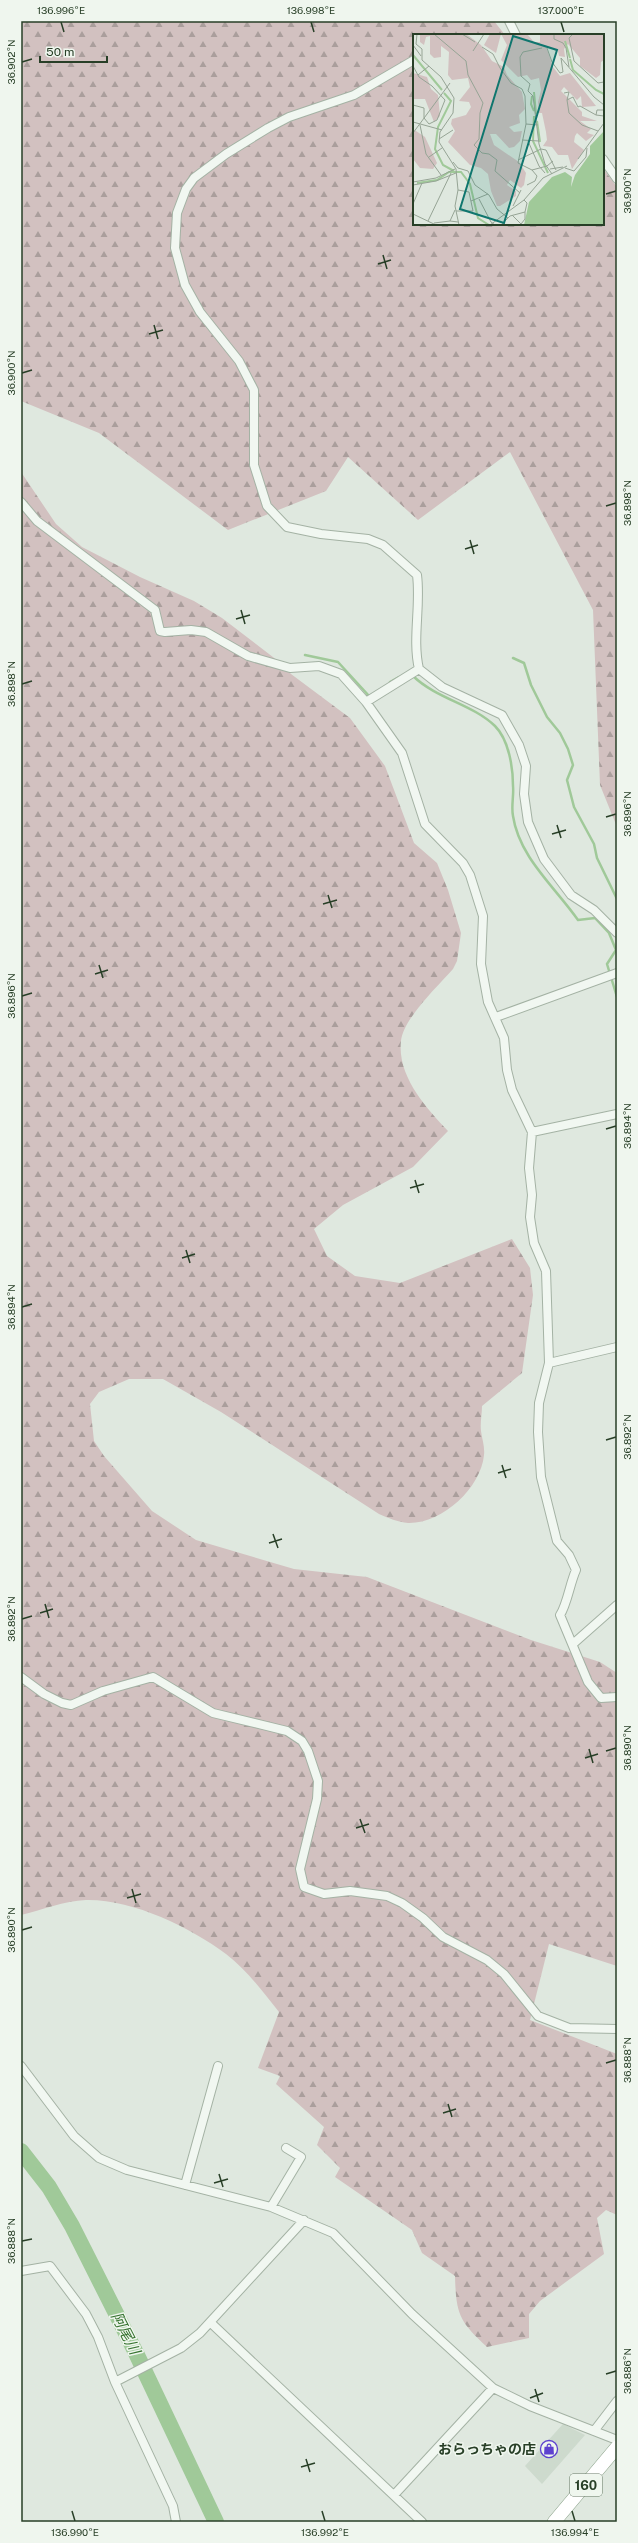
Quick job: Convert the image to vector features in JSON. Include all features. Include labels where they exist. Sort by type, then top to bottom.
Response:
[{"type":"highway","name":"160","points":[[554,2522],[617,2447]]},
{"type":"street","points":[[509,21],[516,34]]},
{"type":"street","points":[[413,61],[354,95],[289,117],[268,128],[226,154],[194,178],[186,189],[177,213],[175,248],[185,285],[200,312],[239,361],[254,390],[254,465],[267,506],[286,527],[321,534],[368,539],[383,545],[417,575],[420,599],[416,655],[419,670],[442,687],[502,715],[519,745],[526,766],[524,794],[528,822],[544,860],[571,895],[594,910],[617,933]]},
{"type":"street","points":[[604,160],[617,179]]},
{"type":"street","points":[[21,502],[37,521],[155,610],[160,631],[191,630],[206,632],[255,658],[290,668],[319,666],[341,674],[366,702],[402,753],[425,824],[463,863],[470,876],[483,916],[481,964],[483,983],[488,1002],[496,1017],[504,1038],[507,1070],[512,1090],[532,1132],[529,1168],[532,1195],[530,1217],[534,1243],[546,1271],[549,1364],[539,1403],[538,1432],[541,1477],[557,1541],[570,1555],[576,1570],[568,1588],[564,1609],[560,1615],[574,1643],[588,1682],[601,1698],[617,1697]]},
{"type":"street","points":[[366,702],[419,670]]},
{"type":"street","points":[[496,1017],[617,973]]},
{"type":"street","points":[[532,1132],[617,1114]]},
{"type":"street","points":[[549,1364],[617,1347]]},
{"type":"street","points":[[574,1643],[617,1605]]},
{"type":"street","points":[[21,1677],[44,1694],[62,1703],[71,1705],[102,1691],[153,1677],[214,1713],[287,1731],[302,1741],[308,1751],[318,1781],[317,1799],[300,1869],[304,1886],[324,1894],[357,1892],[387,1896],[402,1903],[423,1918],[443,1937],[487,1960],[504,1974],[538,2016],[569,2028],[617,2029]]},
{"type":"street","points":[[21,2066],[74,2136],[98,2158],[127,2170],[271,2207],[333,2233],[412,2314],[493,2388],[530,2406],[617,2440]]},
{"type":"street","points":[[186,2185],[218,2066]]},
{"type":"street","points":[[271,2207],[300,2157],[286,2148]]},
{"type":"street","points":[[115,2382],[131,2372],[181,2348],[211,2323],[304,2220]]},
{"type":"street","points":[[21,2271],[50,2266],[86,2314],[98,2337],[115,2382],[173,2506],[176,2522]]},
{"type":"street","points":[[211,2323],[422,2522]]},
{"type":"street","points":[[394,2495],[493,2388]]},
{"type":"street","points":[[594,2431],[617,2401]]},
{"type":"shaded area","points":[[563,2424],[585,2435],[542,2484],[525,2466]]},
{"type":"green space","points":[[21,21],[494,21],[504,34],[413,34],[413,225],[604,225],[604,169],[617,187],[617,827],[600,785],[593,610],[510,452],[418,520],[348,457],[326,491],[228,530],[99,433],[21,401]]},
{"type":"green space","points":[[21,472],[56,524],[82,547],[140,577],[194,601],[222,618],[282,664],[291,674],[350,718],[385,766],[414,843],[437,863],[448,890],[461,933],[457,961],[453,969],[430,993],[414,1013],[403,1032],[401,1041],[401,1054],[408,1079],[422,1102],[448,1131],[413,1167],[343,1205],[314,1229],[327,1256],[355,1276],[400,1283],[512,1239],[530,1268],[533,1295],[522,1373],[482,1406],[481,1428],[484,1455],[476,1480],[468,1491],[458,1502],[446,1511],[434,1517],[421,1522],[401,1522],[379,1514],[221,1412],[163,1379],[129,1379],[99,1392],[90,1404],[94,1441],[104,1456],[152,1511],[196,1540],[294,1569],[367,1577],[531,1640],[600,1662],[617,1673],[617,1966],[549,1944],[530,2020],[617,2054],[617,2215],[606,2210],[597,2218],[604,2254],[540,2301],[529,2314],[529,2338],[487,2347],[470,2330],[461,2316],[456,2299],[455,2276],[422,2253],[412,2230],[335,2177],[340,2168],[317,2145],[324,2127],[276,2084],[280,2076],[258,2068],[279,2012],[234,1960],[212,1944],[160,1916],[122,1904],[86,1900],[61,1904],[21,1915]]},
{"type":"waterway","points":[[305,655],[338,662],[370,697]]},
{"type":"waterway","points":[[513,658],[524,663],[531,685],[547,717],[560,733],[568,749],[573,765],[567,780],[574,807],[594,844],[597,858],[617,899]]},
{"type":"waterway","points":[[413,676],[422,684],[486,718],[500,732],[507,746],[511,763],[513,779],[512,812],[522,845],[539,871],[578,920],[595,918],[609,933],[616,950],[607,964],[617,997]]},
{"type":"waterway","points":[[390,682],[399,677]]},
{"type":"waterway","name":"阿尾川","points":[[21,2151],[49,2187],[72,2226],[136,2353],[216,2522]]},
{"type":"place","name":"おらっちゃの店","points":[[549,2449]]}]
